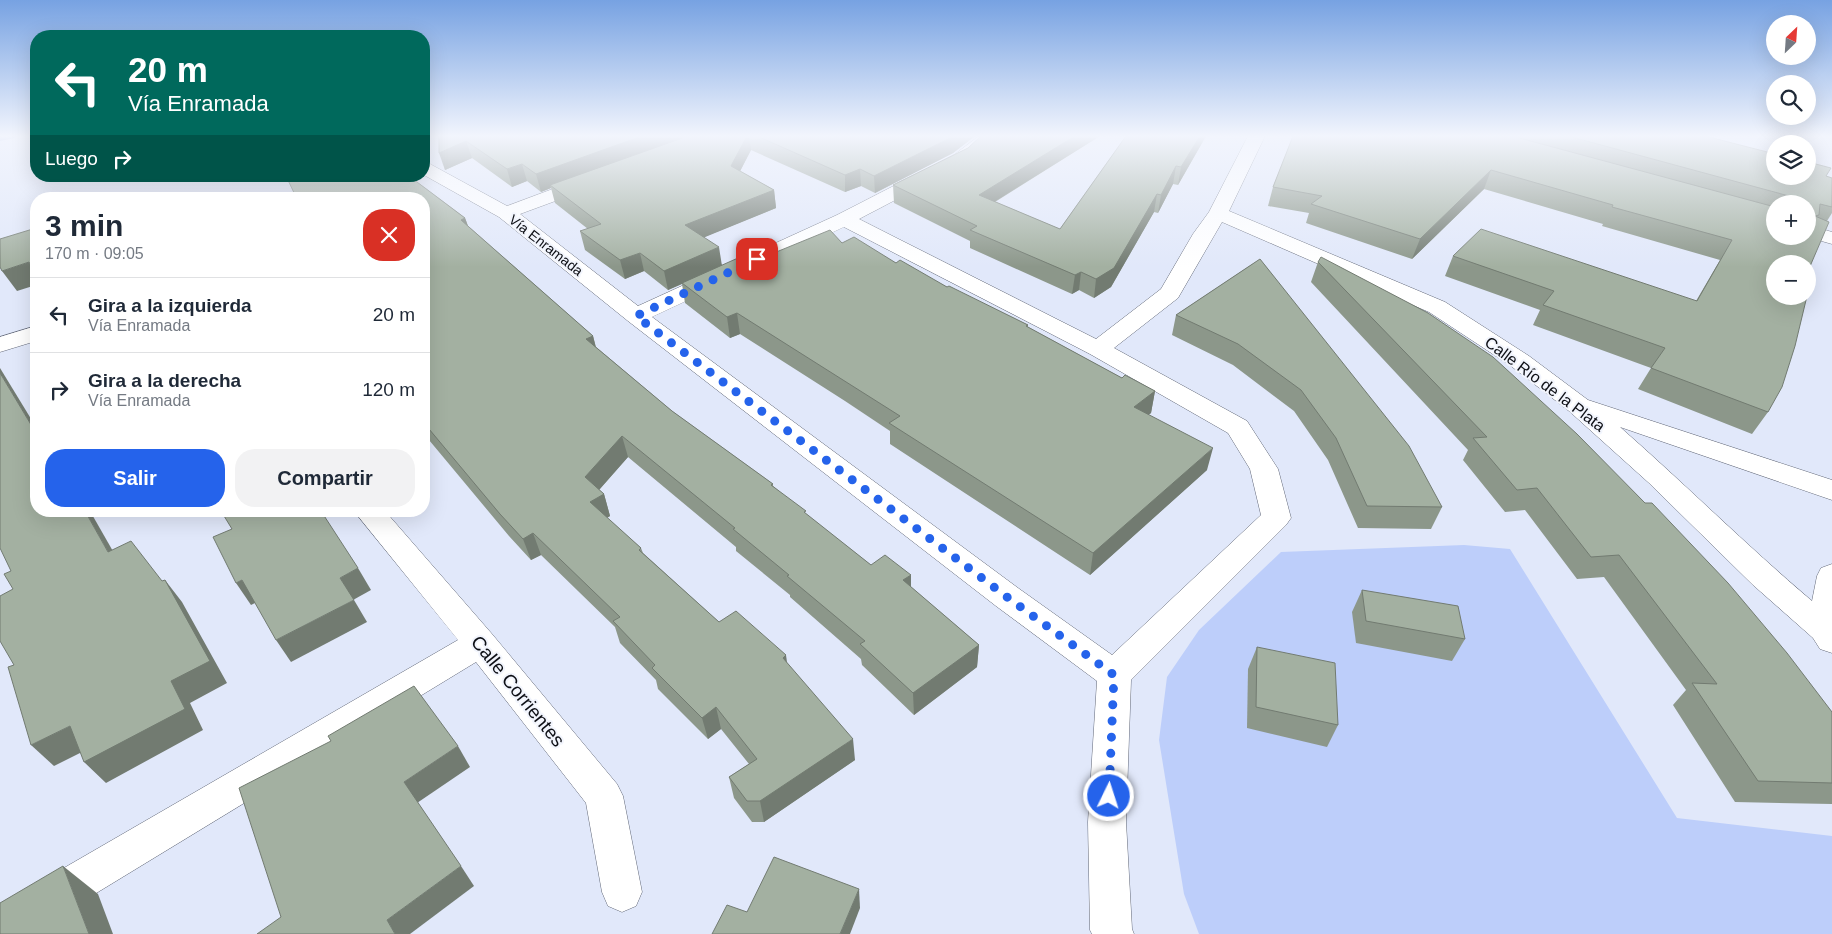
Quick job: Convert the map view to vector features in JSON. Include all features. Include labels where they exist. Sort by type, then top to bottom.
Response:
[{"type":"street","name":"Vía Enramada","points":[[445,180],[506,213],[636,316],[1007,597],[1114,675]]},
{"type":"street","points":[[506,213],[596,180]]},
{"type":"street","points":[[636,316],[844,219],[919,180]]},
{"type":"street","points":[[1098,349],[1170,293],[1203,234],[1218,213],[1235,180]]},
{"type":"street","name":"Calle Río de la Plata","points":[[1218,213],[1437,307],[1520,361],[1578,405],[1659,476],[1764,577],[1828,634]]},
{"type":"street","points":[[844,219],[1098,349],[1238,427],[1264,469],[1276,518],[1114,675],[1107,822],[1111,930],[1113,934]]},
{"type":"street","points":[[1816,233],[1832,238]]},
{"type":"street","points":[[0,346],[30,335]]},
{"type":"street","points":[[1578,405],[1832,490]]},
{"type":"street","name":"Calle Corrientes","points":[[373,517],[480,643],[604,796],[622,892]]},
{"type":"street","points":[[1828,634],[1832,576]]},
{"type":"street","points":[[0,928],[480,643]]},
{"type":"shaded area","points":[[1464,545],[1510,549],[1677,818],[1832,836],[1832,934],[1199,934],[1184,894],[1159,740],[1167,677],[1199,630],[1281,552]]},
{"type":"building","points":[[565,180],[755,180],[774,190],[685,225],[719,247],[664,271],[640,253],[620,260],[580,231],[601,224],[550,185]]},
{"type":"building","points":[[904,180],[1004,180],[979,195],[1060,229],[1095,180],[1169,180],[1161,195],[1157,194],[1114,268],[1096,279],[1081,272],[1075,275],[970,230],[977,226],[893,185]]},
{"type":"building","points":[[1276,180],[1481,180],[1420,239],[1311,204],[1322,196],[1273,187]]},
{"type":"building","points":[[1524,180],[1673,180],[1766,205],[1766,245],[1816,245],[1816,216],[1829,222],[1815,255],[1766,255],[1766,305],[1805,305],[1795,346],[1782,387],[1768,412],[1651,368],[1665,348],[1543,305],[1554,291],[1453,256],[1481,229],[1697,301],[1732,240],[1612,207],[1613,205]]},
{"type":"building","points":[[1729,180],[1766,180],[1766,185],[1816,185],[1816,180],[1832,180],[1832,207],[1820,204],[1819,215],[1816,216],[1816,195],[1785,195]]},
{"type":"building","points":[[289,182],[417,182],[465,218],[461,220],[593,336],[586,339],[672,411],[773,484],[771,485],[806,511],[804,512],[871,565],[885,555],[911,575],[903,580],[979,645],[913,693],[860,644],[865,641],[733,529],[735,528],[622,436],[585,477],[604,494],[590,502],[641,548],[639,550],[719,622],[736,611],[786,655],[783,658],[853,739],[760,801],[747,801],[729,777],[757,759],[716,707],[702,718],[652,668],[655,665],[613,621],[620,617],[533,533],[523,539],[430,430],[430,192],[294,192]]},
{"type":"building","points":[[30,230],[30,264],[29,262],[2,271],[0,267],[0,239]]},
{"type":"building","points":[[830,230],[842,243],[854,237],[896,263],[900,260],[947,287],[949,286],[1028,325],[1026,326],[1122,378],[1125,375],[1155,391],[1134,407],[1213,448],[1093,553],[889,423],[900,416],[737,313],[727,317],[682,283],[738,258],[747,264]]},
{"type":"building","points":[[1321,257],[1428,313],[1493,357],[1577,434],[1645,503],[1652,503],[1728,583],[1787,653],[1832,712],[1832,783],[1758,781],[1692,683],[1717,684],[1619,555],[1591,557],[1537,488],[1517,490],[1473,438],[1487,437],[1318,262]]},
{"type":"building","points":[[1260,259],[1409,446],[1442,507],[1367,506],[1336,438],[1301,390],[1238,344],[1176,315]]},
{"type":"building","points":[[0,373],[30,423],[30,517],[88,517],[108,552],[131,541],[162,581],[165,580],[210,661],[171,681],[185,709],[84,762],[70,726],[31,745],[8,667],[14,665],[0,641],[0,596],[13,589],[4,574],[11,571],[0,548]]},
{"type":"building","points":[[225,517],[325,517],[358,568],[340,578],[354,600],[276,640],[242,580],[236,583],[213,537],[232,529]]},
{"type":"building","points":[[1362,590],[1458,606],[1465,639],[1366,621]]},
{"type":"building","points":[[1257,647],[1335,663],[1338,725],[1256,707]]},
{"type":"building","points":[[414,686],[458,746],[404,782],[461,866],[387,920],[395,934],[257,934],[281,917],[239,788],[331,741],[328,736]]},
{"type":"building","points":[[774,857],[859,889],[840,934],[712,934],[727,905],[747,912]]},
{"type":"building","points":[[63,866],[89,934],[0,934],[0,903]]},
{"type":"route","points":[[757,259],[636,316],[1007,597],[1114,675],[1109,796]]}]
